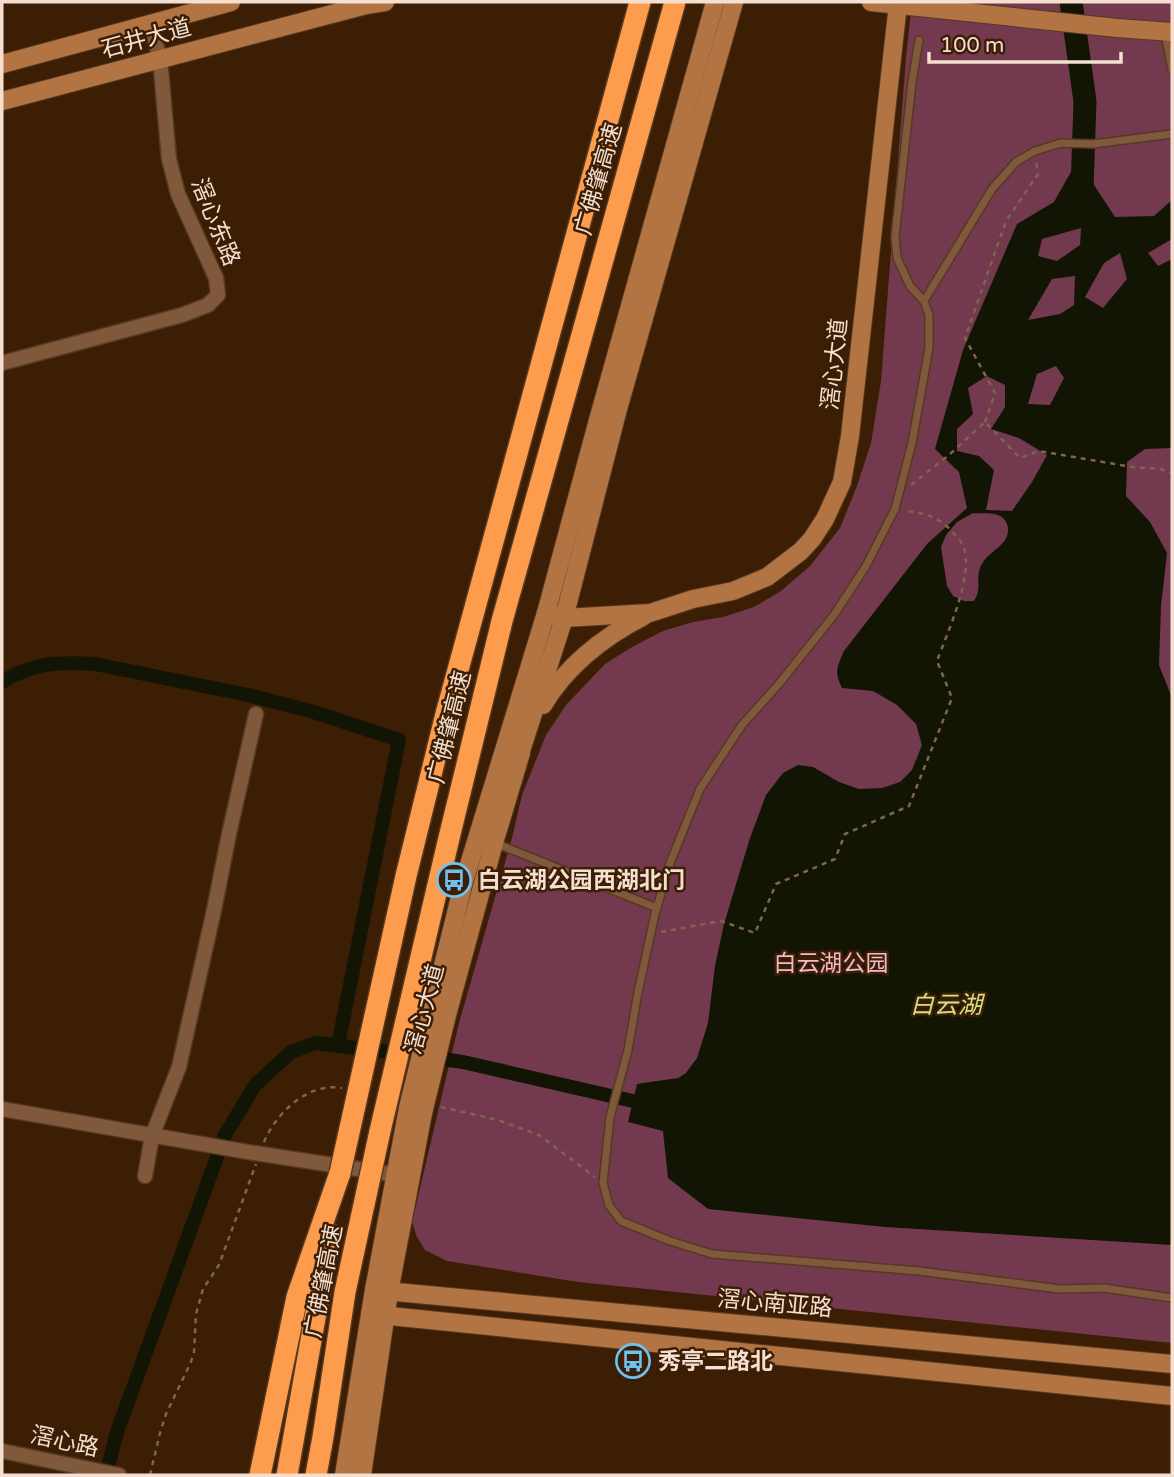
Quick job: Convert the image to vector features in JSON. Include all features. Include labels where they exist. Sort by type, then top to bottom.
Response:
[{"type":"highway","name":"广佛肇高速","points":[[287,1475],[340,1173],[406,877],[446,714],[640,2]]},
{"type":"highway","name":"广佛肇高速","points":[[318,1475],[345,1292],[380,1131],[483,696],[675,2]]},
{"type":"highway","points":[[260,1475],[297,1297],[340,1173]]},
{"type":"street","name":"石井大道","points":[[2,64],[231,2]]},
{"type":"street","name":"石井大道","points":[[2,101],[385,2]]},
{"type":"street","points":[[509,761],[598,420],[715,2]]},
{"type":"street","points":[[509,761],[564,618],[618,409],[734,2]]},
{"type":"street","points":[[871,2],[1168,32]]},
{"type":"street","name":"滘心大道","points":[[344,1475],[378,1315],[415,1110],[439,1014],[464,881],[509,761],[529,732],[550,693],[585,654],[611,635],[649,614],[693,599],[733,591],[767,577],[792,559],[812,539],[835,500],[842,482],[850,436],[898,4]]},
{"type":"street","name":"滘心东路","points":[[2,363],[181,315],[208,305],[218,295],[216,278],[178,194],[169,159],[160,59],[150,23]]},
{"type":"street","name":"滘心大道","points":[[546,613],[564,618],[649,614]]},
{"type":"street","points":[[145,1176],[152,1136],[179,1067],[256,714]]},
{"type":"street","name":"滘心大道","points":[[439,1014],[494,843],[509,761]]},
{"type":"street","points":[[2,1109],[248,1152],[403,1175]]},
{"type":"street","name":"滘心南亚路","points":[[382,1291],[1172,1364]]},
{"type":"street","points":[[378,1315],[1172,1396]]},
{"type":"street","name":"滘心大道","points":[[362,1475],[378,1315]]},
{"type":"street","name":"滘心路","points":[[2,1451],[119,1475]]},
{"type":"lane","points":[[1168,32],[1172,70]]},
{"type":"lane","points":[[919,40],[895,237],[897,258],[910,286],[924,301],[929,315],[929,348],[900,493],[895,509],[866,566],[834,615],[742,725],[700,789],[670,863],[650,933],[628,1050],[610,1118],[603,1183],[609,1205],[621,1221],[712,1254],[919,1270],[1060,1289],[1104,1288],[1172,1298]]},
{"type":"lane","points":[[924,301],[992,189],[1016,162],[1035,151],[1061,143],[1093,144],[1172,134]]},
{"type":"lane","points":[[494,843],[657,908]]},
{"type":"path","points":[[900,493],[949,455],[985,422],[995,393],[965,338],[1006,221],[1038,174],[1035,151]]},
{"type":"path","points":[[985,422],[1020,458],[1039,451],[1172,472]]},
{"type":"path","points":[[650,933],[721,921],[755,933],[776,884],[835,859],[845,834],[909,806],[952,698],[937,661],[961,594],[967,565],[963,546],[945,523],[932,516],[895,509]]},
{"type":"green space","name":"白云湖公园","points":[[912,2],[1172,2],[1172,1343],[578,1282],[447,1261],[425,1250],[412,1222],[459,1023],[522,795],[546,735],[566,705],[605,664],[663,631],[754,607],[781,591],[810,566],[840,528],[871,443],[881,381]]},
{"type":"water","name":"白云湖","points":[[1076,163],[1083,168],[1115,217],[1154,216],[1172,200],[1172,239],[1148,253],[1158,266],[1172,259],[1172,448],[1145,449],[1127,462],[1126,496],[1150,522],[1167,553],[1161,606],[1159,665],[1172,698],[1172,1245],[885,1227],[708,1209],[668,1178],[663,1131],[628,1122],[637,1084],[678,1078],[686,1073],[697,1058],[708,1023],[715,966],[724,924],[766,795],[783,773],[798,765],[813,767],[839,782],[859,789],[882,788],[900,782],[912,770],[922,745],[916,724],[897,705],[873,691],[842,688],[837,673],[838,666],[844,651],[927,544],[967,508],[959,472],[935,449],[963,350],[1017,224],[1054,202]],"holes":[[[1081,228],[1080,245],[1057,261],[1038,256],[1042,239]],[[1120,253],[1127,279],[1103,308],[1085,297],[1104,263]],[[1075,276],[1074,305],[1060,314],[1028,320],[1052,279]],[[1056,366],[1064,378],[1050,405],[1028,404],[1037,374]],[[987,376],[1005,385],[1005,407],[991,429],[1019,438],[1047,455],[1012,511],[986,510],[994,470],[979,456],[957,451],[957,429],[973,414],[968,388]],[[973,513],[997,515],[1007,524],[1006,538],[984,560],[980,569],[978,592],[974,601],[964,601],[953,596],[947,586],[941,547],[946,535],[957,522]]]},
{"type":"waterway","points":[[1071,2],[1085,101],[1082,190]]},
{"type":"waterway","points":[[2,682],[36,667],[70,663],[95,664],[248,695],[314,712],[399,740],[338,1045]]},
{"type":"waterway","points":[[106,1475],[117,1432],[225,1135],[255,1085],[291,1052],[316,1043],[407,1054]]},
{"type":"waterway","points":[[427,1057],[463,1062],[633,1101]]},
{"type":"place","name":"白云湖公园西湖北门","points":[[454,880]]},
{"type":"place","name":"秀亭二路北","points":[[633,1361]]}]
